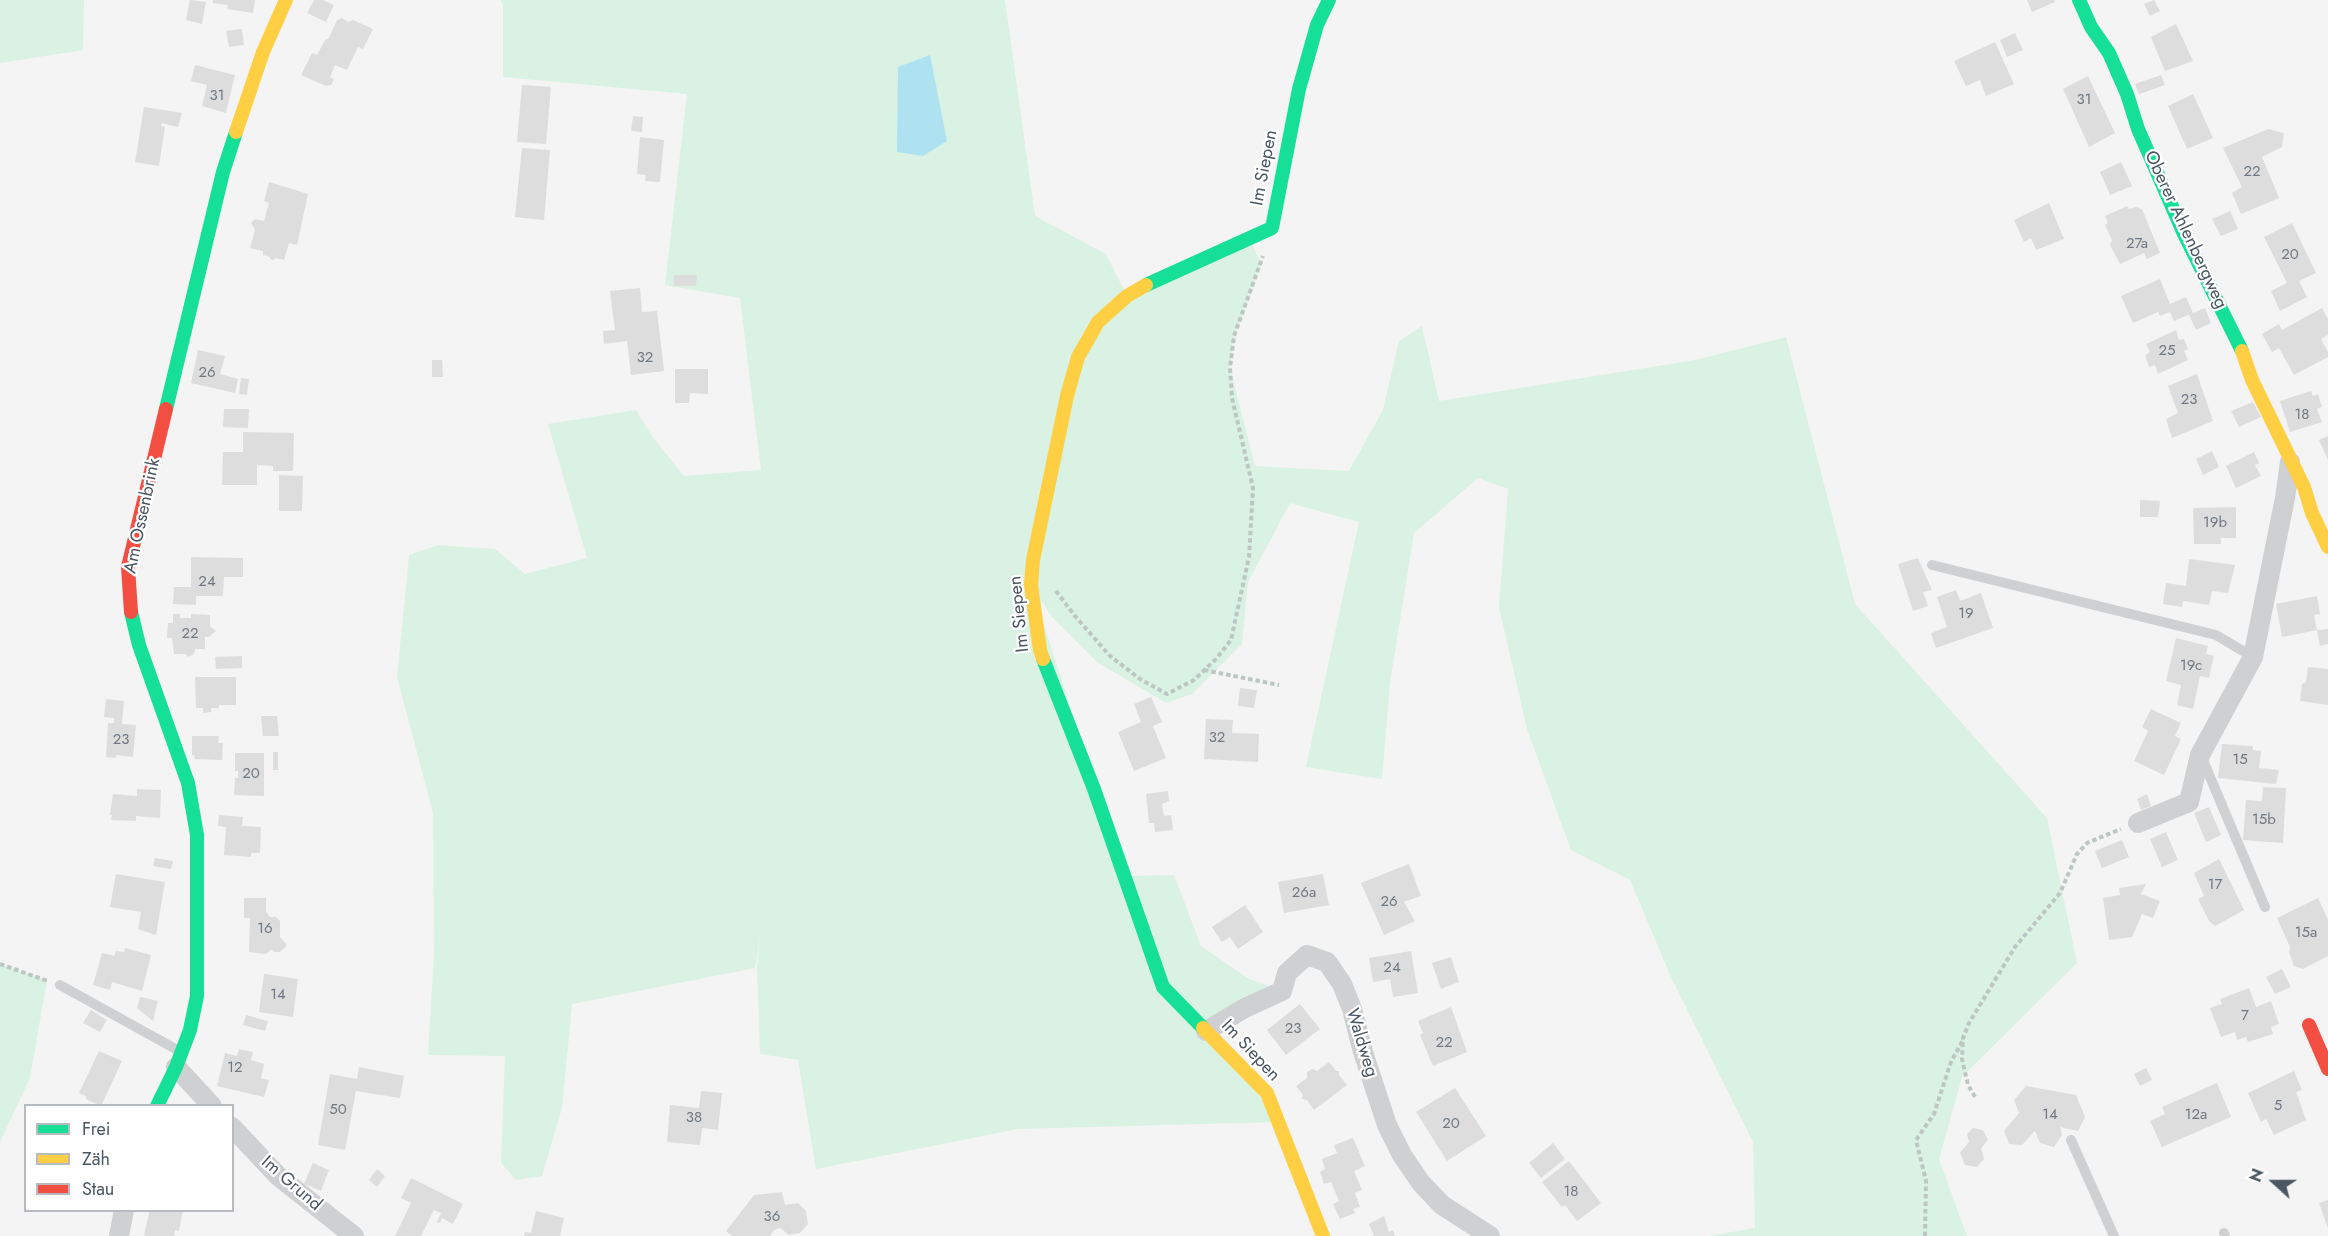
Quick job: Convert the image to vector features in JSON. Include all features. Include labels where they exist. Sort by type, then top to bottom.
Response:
[{"type":"street","name":"Am Ossenbrink","points":[[158,1104],[190,1030],[197,996],[197,835],[188,783],[134,623],[128,567],[223,172],[263,52],[286,0]]},
{"type":"street","name":"Im Siepen","points":[[1323,1236],[1267,1093],[1163,987],[1094,789],[1040,650],[1031,585],[1032,560],[1066,396],[1078,357],[1098,322],[1127,296],[1157,278],[1272,228],[1299,89],[1317,25],[1329,0]]},
{"type":"street","name":"Oberer Ahlenbergweg","points":[[2079,0],[2091,27],[2109,53],[2127,94],[2138,129],[2184,234],[2244,354],[2252,380],[2304,487],[2328,547]]},
{"type":"street","points":[[2138,823],[2189,802],[2200,755],[2253,657],[2290,462]]},
{"type":"street","name":"Waldweg","points":[[1206,1031],[1245,1008],[1282,991],[1287,973],[1307,955],[1327,962],[1342,984],[1352,1009],[1383,1114],[1402,1155],[1420,1184],[1442,1205],[1490,1236]]},
{"type":"street","points":[[2309,1025],[2328,1069]]},
{"type":"street","points":[[178,1060],[211,1104]]},
{"type":"street","name":"Im Grund","points":[[234,1129],[278,1176],[354,1236]]},
{"type":"street","points":[[119,1236],[124,1212]]},
{"type":"lane","points":[[1932,565],[2216,635],[2253,657]]},
{"type":"lane","points":[[2200,755],[2265,908]]},
{"type":"lane","points":[[55,983],[178,1060]]},
{"type":"lane","points":[[2071,1140],[2114,1236]]},
{"type":"path","points":[[1054,588],[1110,656],[1140,679],[1167,694],[1194,680],[1231,640],[1249,557],[1253,488],[1232,398],[1230,368],[1234,336],[1272,228]]},
{"type":"path","points":[[1203,670],[1279,685]]},
{"type":"path","points":[[1925,1236],[1926,1181],[1916,1140],[1934,1114],[1951,1062],[1973,1016],[2015,947],[2060,893],[2077,854],[2087,843],[2138,823]]},
{"type":"path","points":[[0,964],[55,983]]},
{"type":"path","points":[[1963,1039],[1962,1059],[1968,1085],[1975,1096]]},
{"type":"green space","points":[[0,0],[84,0],[83,50],[0,63]]},
{"type":"green space","points":[[500,0],[1005,0],[1035,216],[1106,254],[1127,296],[1249,238],[1261,264],[1235,336],[1230,368],[1255,466],[1349,471],[1383,410],[1399,341],[1422,326],[1439,401],[1695,360],[1786,337],[1855,604],[2047,818],[2077,963],[1962,1077],[1939,1159],[1967,1236],[1708,1236],[1755,1228],[1753,1142],[1670,975],[1630,880],[1571,850],[1527,729],[1499,607],[1508,489],[1478,478],[1414,533],[1390,683],[1382,779],[1306,767],[1359,522],[1290,503],[1248,582],[1242,644],[1192,694],[1166,703],[1097,662],[1052,617],[1032,587],[1124,876],[1174,875],[1201,946],[1249,979],[1282,991],[1211,1030],[1278,1122],[1018,1129],[816,1169],[798,1060],[760,1054],[757,966],[760,935],[755,968],[572,1004],[562,1108],[542,1176],[516,1180],[501,1163],[505,1056],[428,1055],[434,952],[433,813],[397,677],[409,555],[438,545],[495,549],[525,574],[587,558],[548,424],[636,410],[652,436],[684,476],[761,470],[740,298],[665,285],[687,94],[503,77],[503,5]]},
{"type":"green space","points":[[0,964],[47,980],[30,1078],[0,1142]]},
{"type":"water","points":[[930,55],[947,141],[923,156],[897,152],[898,67]]},
{"type":"building","points":[[190,0],[206,2],[202,24],[186,20]]},
{"type":"building","points":[[213,0],[255,0],[253,13],[227,9],[228,5],[213,3]]},
{"type":"building","points":[[314,0],[323,0],[334,5],[326,22],[307,13]]},
{"type":"building","points":[[2027,0],[2054,0],[2055,2],[2032,12]]},
{"type":"building","points":[[2154,0],[2160,11],[2150,16],[2144,4]]},
{"type":"building","points":[[342,18],[373,29],[363,49],[358,47],[347,70],[335,65],[330,77],[334,79],[331,85],[326,86],[301,75],[312,53],[317,55],[325,40],[329,38],[337,20]]},
{"type":"building","points":[[2176,24],[2193,61],[2165,71],[2151,37]]},
{"type":"building","points":[[242,29],[244,45],[229,47],[226,31]]},
{"type":"building","points":[[2015,33],[2023,50],[2007,57],[2000,40]]},
{"type":"building","points":[[1995,42],[2014,84],[1986,96],[1980,80],[1966,86],[1954,61]]},
{"type":"building","points":[[195,65],[235,75],[226,113],[202,106],[207,85],[191,81]]},
{"type":"building","points":[[2161,75],[2165,85],[2139,94],[2135,84]]},
{"type":"building","points":[[2088,76],[2115,133],[2089,147],[2063,89]]},
{"type":"building","points":[[522,85],[551,87],[546,144],[517,142]]},
{"type":"building","points":[[2193,94],[2213,138],[2187,149],[2168,106]]},
{"type":"building","points":[[144,107],[182,113],[178,127],[162,123],[161,126],[165,127],[159,166],[135,162]]},
{"type":"building","points":[[633,116],[643,117],[642,132],[631,131]]},
{"type":"building","points":[[2268,129],[2284,133],[2282,147],[2262,157],[2279,198],[2241,214],[2232,193],[2242,187],[2223,148]]},
{"type":"building","points":[[640,137],[664,140],[660,182],[645,181],[646,175],[637,174]]},
{"type":"building","points":[[522,148],[550,150],[544,220],[515,217]]},
{"type":"building","points":[[2121,162],[2132,186],[2110,195],[2100,172]]},
{"type":"building","points":[[269,182],[308,194],[297,245],[289,243],[284,260],[270,259],[263,255],[263,251],[250,248],[255,230],[251,223],[255,219],[264,221],[269,203],[264,201]]},
{"type":"building","points":[[2049,203],[2064,239],[2036,250],[2031,238],[2024,242],[2014,220]]},
{"type":"building","points":[[2127,206],[2129,209],[2136,207],[2142,209],[2160,253],[2147,259],[2144,253],[2120,264],[2110,245],[2112,240],[2105,225],[2108,223],[2105,216]]},
{"type":"building","points":[[2230,211],[2238,229],[2221,236],[2212,219]]},
{"type":"building","points":[[2292,223],[2316,273],[2299,281],[2307,297],[2280,311],[2271,291],[2287,283],[2264,237]]},
{"type":"building","points":[[674,275],[697,275],[696,286],[674,286]]},
{"type":"building","points":[[2160,279],[2170,304],[2186,297],[2193,313],[2174,321],[2170,312],[2160,316],[2158,312],[2133,323],[2121,296]]},
{"type":"building","points":[[640,288],[642,312],[657,311],[664,371],[631,375],[627,341],[604,344],[603,331],[615,330],[610,291]]},
{"type":"building","points":[[2205,308],[2211,323],[2196,330],[2189,315]]},
{"type":"building","points":[[2322,308],[2328,319],[2328,335],[2321,339],[2328,352],[2328,357],[2294,375],[2279,348],[2272,352],[2262,334],[2279,324],[2282,330]]},
{"type":"building","points":[[2176,330],[2179,340],[2184,339],[2188,349],[2184,351],[2188,360],[2158,374],[2155,365],[2149,367],[2145,355],[2150,352],[2146,344]]},
{"type":"building","points":[[198,350],[225,356],[220,374],[238,379],[235,393],[191,383]]},
{"type":"building","points":[[432,360],[442,360],[443,377],[432,377]]},
{"type":"building","points":[[675,369],[708,369],[708,394],[690,393],[689,403],[675,403]]},
{"type":"building","points":[[2197,374],[2213,421],[2172,438],[2166,419],[2178,413],[2168,386]]},
{"type":"building","points":[[241,378],[249,379],[247,395],[239,394]]},
{"type":"building","points":[[2311,391],[2313,396],[2318,394],[2322,407],[2317,409],[2322,422],[2290,432],[2280,401]]},
{"type":"building","points":[[2253,402],[2261,417],[2239,427],[2231,411]]},
{"type":"building","points":[[224,409],[249,409],[248,428],[223,427]]},
{"type":"building","points":[[243,432],[294,433],[293,471],[273,471],[273,466],[257,465],[257,485],[222,485],[223,452],[243,452]]},
{"type":"building","points":[[2328,436],[2328,460],[2319,440]]},
{"type":"building","points":[[2212,451],[2219,467],[2203,475],[2196,459]]},
{"type":"building","points":[[2254,452],[2259,463],[2255,465],[2261,476],[2236,488],[2226,466]]},
{"type":"building","points":[[279,475],[303,476],[302,511],[279,511]]},
{"type":"building","points":[[2140,500],[2160,501],[2158,517],[2140,517]]},
{"type":"building","points":[[2236,507],[2236,538],[2221,538],[2221,544],[2194,544],[2193,508]]},
{"type":"building","points":[[191,557],[243,558],[243,577],[224,577],[223,596],[196,596],[196,605],[173,604],[174,587],[191,587]]},
{"type":"building","points":[[1918,558],[1932,590],[1923,592],[1928,606],[1913,611],[1898,564]]},
{"type":"building","points":[[2189,559],[2235,565],[2228,593],[2212,591],[2209,605],[2183,601],[2182,607],[2163,604],[2166,583],[2186,586]]},
{"type":"building","points":[[1956,590],[1960,601],[1981,593],[1993,628],[1936,648],[1931,633],[1947,627],[1937,597]]},
{"type":"building","points":[[2317,596],[2320,614],[2314,615],[2317,630],[2282,637],[2276,604]]},
{"type":"building","points":[[173,614],[180,614],[180,618],[191,618],[191,614],[210,615],[210,626],[216,631],[209,637],[205,637],[205,649],[195,649],[194,654],[188,657],[186,654],[174,654],[172,638],[167,638],[168,623],[173,623]]},
{"type":"building","points":[[2328,629],[2328,644],[2320,646],[2317,630]]},
{"type":"building","points":[[2176,638],[2208,646],[2206,654],[2214,656],[2209,678],[2200,676],[2193,709],[2177,705],[2181,685],[2166,681]]},
{"type":"building","points":[[242,656],[242,668],[216,669],[215,657]]},
{"type":"building","points":[[2308,667],[2328,669],[2328,705],[2300,701],[2302,684],[2306,682]]},
{"type":"building","points":[[195,677],[236,677],[236,705],[219,705],[219,708],[211,708],[211,712],[203,713],[203,708],[196,708]]},
{"type":"building","points":[[1240,688],[1257,690],[1254,708],[1238,706]]},
{"type":"building","points":[[1151,697],[1162,722],[1153,726],[1166,758],[1134,771],[1118,732],[1141,722],[1134,704]]},
{"type":"building","points":[[106,699],[124,701],[122,724],[136,725],[133,757],[116,755],[116,758],[106,757],[108,723],[114,723],[114,718],[104,717]]},
{"type":"building","points":[[2151,709],[2181,723],[2175,736],[2181,739],[2164,775],[2134,761],[2148,731],[2142,727]]},
{"type":"building","points":[[261,716],[277,716],[279,736],[263,736]]},
{"type":"building","points":[[1206,719],[1233,720],[1232,733],[1259,734],[1258,762],[1204,759]]},
{"type":"building","points":[[192,736],[219,736],[218,743],[223,743],[222,760],[194,759]]},
{"type":"building","points":[[2222,744],[2253,746],[2253,750],[2261,751],[2259,768],[2279,770],[2276,784],[2218,778]]},
{"type":"building","points":[[273,752],[278,752],[278,770],[273,770]]},
{"type":"building","points":[[235,753],[264,753],[264,796],[234,795],[235,778],[238,778],[238,771],[235,771]]},
{"type":"building","points":[[2263,787],[2286,788],[2283,843],[2243,840],[2246,800],[2262,801]]},
{"type":"building","points":[[137,789],[161,790],[160,818],[136,816],[136,821],[111,820],[113,794],[137,796]]},
{"type":"building","points":[[1168,791],[1169,801],[1162,804],[1164,816],[1171,815],[1173,830],[1155,832],[1154,823],[1149,823],[1146,794]]},
{"type":"building","points":[[2147,794],[2151,806],[2141,810],[2137,799]]},
{"type":"building","points":[[2209,807],[2221,835],[2206,842],[2194,813]]},
{"type":"building","points":[[219,815],[243,817],[242,826],[261,827],[260,853],[251,853],[251,857],[224,855],[226,827],[218,826]]},
{"type":"building","points":[[2166,832],[2178,860],[2162,867],[2150,839]]},
{"type":"building","points":[[2122,840],[2129,857],[2102,868],[2095,851]]},
{"type":"building","points":[[155,858],[173,861],[171,869],[153,866]]},
{"type":"building","points":[[2219,859],[2244,910],[2215,926],[2209,921],[2198,899],[2204,896],[2194,873]]},
{"type":"building","points":[[1409,864],[1421,896],[1404,902],[1415,921],[1384,935],[1361,883]]},
{"type":"building","points":[[116,874],[165,882],[156,935],[138,929],[141,912],[110,907]]},
{"type":"building","points":[[1323,874],[1329,905],[1284,913],[1278,882]]},
{"type":"building","points":[[2146,884],[2141,894],[2160,901],[2153,918],[2142,914],[2132,937],[2109,940],[2103,898],[2120,895],[2119,888]]},
{"type":"building","points":[[244,898],[266,898],[266,912],[270,917],[276,917],[280,921],[280,937],[287,945],[280,952],[274,952],[272,949],[266,954],[249,952],[250,918],[244,918]]},
{"type":"building","points":[[2318,898],[2328,920],[2328,956],[2303,969],[2294,966],[2289,952],[2290,947],[2277,918]]},
{"type":"building","points":[[1245,905],[1263,932],[1238,949],[1230,937],[1222,942],[1212,927]]},
{"type":"building","points":[[125,948],[151,955],[142,991],[112,982],[110,990],[93,985],[102,953],[114,956],[116,951],[124,952]]},
{"type":"building","points":[[1411,951],[1418,993],[1393,997],[1390,979],[1373,982],[1369,958]]},
{"type":"building","points":[[1451,957],[1459,982],[1441,989],[1432,963]]},
{"type":"building","points":[[2282,969],[2291,987],[2275,994],[2266,977]]},
{"type":"building","points":[[264,974],[298,979],[293,1017],[259,1012]]},
{"type":"building","points":[[2249,988],[2256,1007],[2271,1001],[2279,1024],[2271,1027],[2273,1034],[2248,1042],[2246,1037],[2237,1040],[2235,1032],[2221,1037],[2210,1008],[2222,1004],[2220,999]]},
{"type":"building","points":[[140,997],[158,1001],[153,1021],[137,1008]]},
{"type":"building","points":[[1300,1004],[1320,1029],[1286,1055],[1267,1030]]},
{"type":"building","points":[[1451,1007],[1467,1052],[1433,1066],[1420,1035],[1423,1033],[1418,1021]]},
{"type":"building","points":[[91,1010],[107,1020],[100,1032],[83,1023]]},
{"type":"building","points":[[246,1015],[268,1021],[265,1031],[243,1025]]},
{"type":"building","points":[[239,1049],[253,1052],[251,1060],[264,1064],[261,1078],[269,1080],[264,1097],[217,1086],[225,1053],[237,1056]]},
{"type":"building","points":[[99,1051],[122,1061],[102,1104],[86,1099],[86,1096],[79,1093]]},
{"type":"building","points":[[1329,1062],[1336,1071],[1339,1071],[1339,1075],[1347,1085],[1314,1110],[1307,1100],[1302,1099],[1303,1095],[1296,1086],[1307,1078],[1307,1072],[1312,1069],[1317,1071]]},
{"type":"building","points":[[359,1067],[404,1076],[400,1098],[356,1091],[345,1150],[318,1145],[330,1074],[357,1079]]},
{"type":"building","points":[[2146,1068],[2152,1080],[2140,1086],[2134,1074]]},
{"type":"building","points":[[2294,1071],[2302,1090],[2296,1092],[2306,1120],[2274,1135],[2266,1119],[2261,1122],[2248,1093]]},
{"type":"building","points":[[2217,1083],[2231,1117],[2162,1147],[2150,1121],[2165,1114],[2162,1107]]},
{"type":"building","points":[[2026,1086],[2076,1095],[2085,1117],[2078,1131],[2060,1127],[2062,1135],[2054,1147],[2040,1143],[2035,1131],[2022,1145],[2009,1144],[2004,1131],[2019,1113],[2014,1100]]},
{"type":"building","points":[[1455,1088],[1486,1136],[1447,1161],[1416,1112]]},
{"type":"building","points":[[701,1091],[722,1093],[718,1130],[702,1128],[700,1145],[667,1142],[670,1105],[699,1108]]},
{"type":"building","points":[[1973,1128],[1983,1130],[1988,1140],[1981,1148],[1984,1159],[1977,1167],[1965,1165],[1960,1153],[1969,1142],[1967,1134]]},
{"type":"building","points":[[1353,1138],[1365,1166],[1354,1171],[1362,1190],[1355,1193],[1360,1207],[1353,1209],[1355,1213],[1340,1219],[1333,1204],[1339,1201],[1331,1182],[1324,1184],[1320,1172],[1325,1169],[1322,1159],[1337,1153],[1334,1145]]},
{"type":"building","points":[[1553,1143],[1565,1159],[1541,1178],[1529,1163]]},
{"type":"building","points":[[1569,1161],[1601,1203],[1577,1221],[1565,1205],[1562,1207],[1542,1182]]},
{"type":"building","points":[[313,1163],[329,1170],[321,1191],[304,1184]]},
{"type":"building","points":[[377,1169],[385,1176],[377,1187],[369,1180]]},
{"type":"building","points":[[411,1178],[463,1204],[453,1224],[442,1218],[440,1223],[437,1222],[441,1213],[434,1210],[421,1236],[395,1236],[411,1203],[401,1198]]},
{"type":"building","points":[[782,1192],[785,1205],[798,1203],[806,1211],[808,1224],[800,1233],[789,1235],[780,1228],[774,1230],[770,1236],[732,1236],[726,1231],[754,1195]]},
{"type":"building","points":[[2328,1200],[2328,1228],[2319,1203]]},
{"type":"building","points":[[536,1211],[564,1218],[560,1236],[524,1236],[525,1232],[531,1233]]},
{"type":"building","points":[[150,1212],[183,1212],[179,1231],[175,1230],[174,1236],[144,1235]]},
{"type":"building","points":[[1384,1216],[1389,1232],[1393,1230],[1395,1236],[1374,1236],[1369,1224]]},
{"type":"traffic: fast","points":[[1146,285],[1272,228],[1299,89],[1317,25],[1329,0]]},
{"type":"traffic: fast","points":[[2079,0],[2091,27],[2109,53],[2127,94],[2138,129],[2184,234],[2242,351]]},
{"type":"traffic: fast","points":[[166,409],[223,172],[236,132]]},
{"type":"traffic: fast","points":[[131,612],[139,645],[188,783],[197,835],[197,996],[190,1030],[176,1067],[158,1104]]},
{"type":"traffic: fast","points":[[1043,659],[1094,789],[1163,987],[1203,1028]]},
{"type":"traffic: slow","points":[[236,132],[263,52],[286,0]]},
{"type":"traffic: slow","points":[[1043,659],[1031,585],[1033,560],[1067,396],[1078,357],[1098,322],[1127,296],[1146,285]]},
{"type":"traffic: slow","points":[[2242,351],[2252,380],[2304,487],[2312,513],[2328,547]]},
{"type":"traffic: slow","points":[[1203,1028],[1267,1093],[1323,1236]]},
{"type":"traffic: jam","points":[[131,612],[128,567],[166,409]]},
{"type":"traffic: jam","points":[[2309,1025],[2328,1069]]}]
